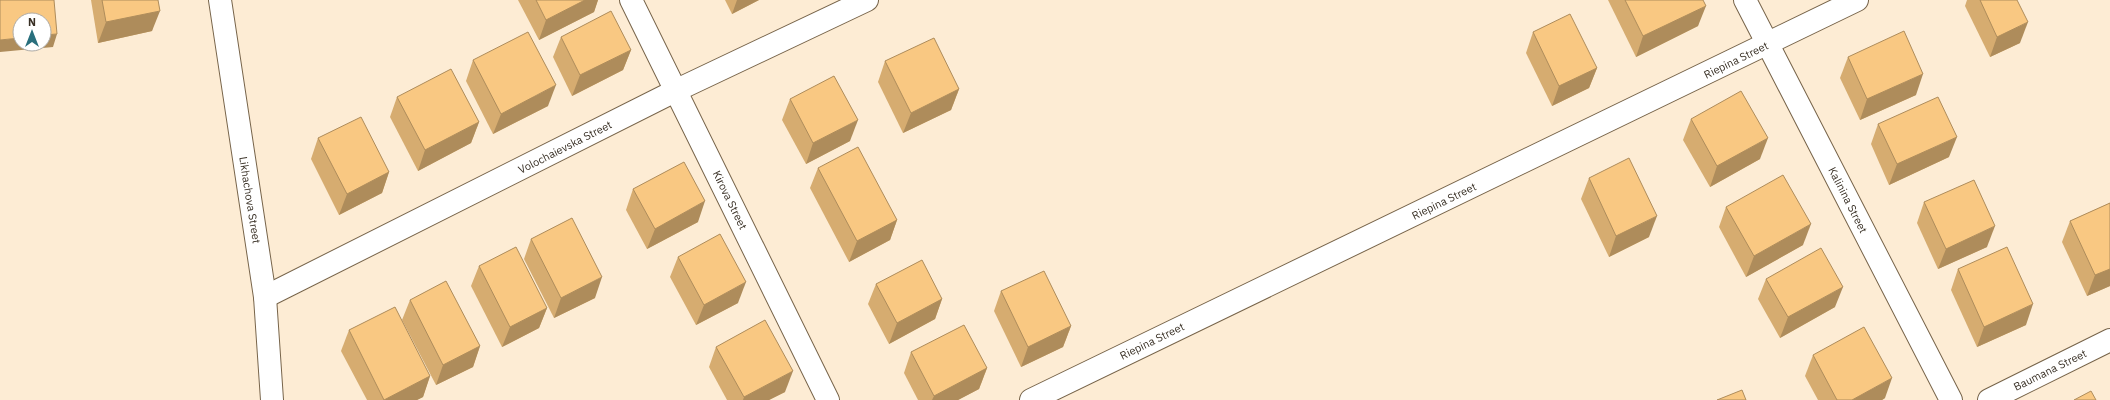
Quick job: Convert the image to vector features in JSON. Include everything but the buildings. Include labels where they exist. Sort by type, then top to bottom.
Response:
[{"type":"street","name":"Likhachova Street","points":[[220,0],[265,298],[272,400]]},
{"type":"street","name":"Kirova Street","points":[[631,0],[677,90],[828,400]]},
{"type":"street","name":"Volochaievska Street","points":[[265,298],[677,90],[867,0]]},
{"type":"street","name":"Kalinina Street","points":[[1745,0],[1951,400]]},
{"type":"street","name":"Riepina Street","points":[[1031,400],[1857,0]]},
{"type":"street","name":"Baumana Street","points":[[1989,400],[2110,340]]}]
